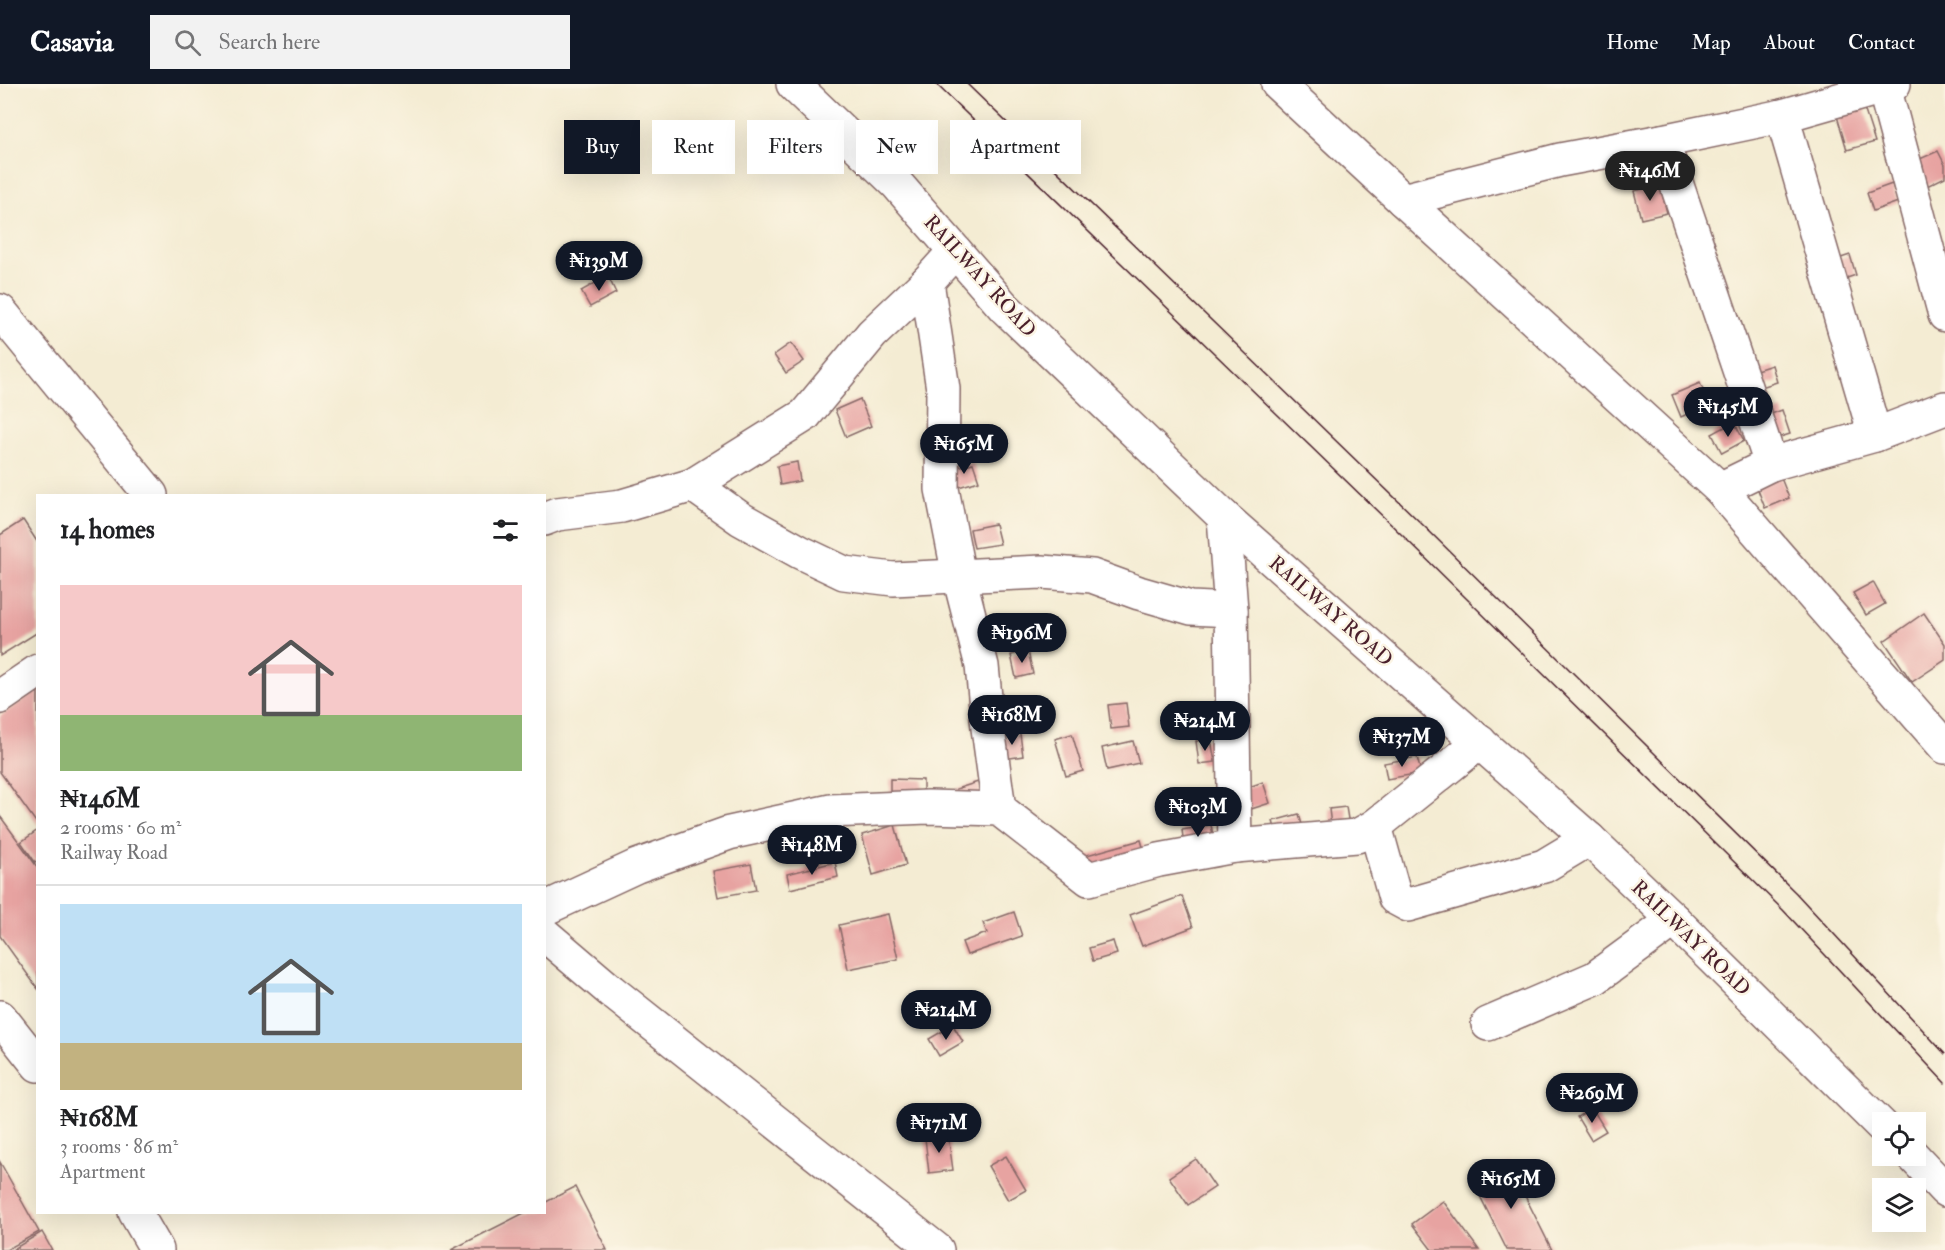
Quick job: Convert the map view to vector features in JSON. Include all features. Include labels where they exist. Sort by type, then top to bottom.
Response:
[{"type":"street","name":"RAILWAY ROAD","points":[[793,84],[896,183],[1004,307],[1224,517],[1589,839],[1872,1116]]},
{"type":"street","points":[[1278,84],[1720,489],[1945,747]]},
{"type":"street","points":[[1403,200],[1560,160],[1782,116],[1811,95],[1889,85],[1945,315]]},
{"type":"street","points":[[1782,116],[1875,435]]},
{"type":"street","points":[[1662,141],[1770,464]]},
{"type":"street","points":[[546,518],[557,514],[621,506],[693,485],[805,415],[872,334],[927,282],[955,251]]},
{"type":"street","points":[[927,282],[943,389],[942,489],[959,576],[982,666],[999,809]]},
{"type":"street","points":[[0,311],[150,494]]},
{"type":"street","points":[[1720,489],[1770,464],[1875,435],[1945,408]]},
{"type":"street","points":[[693,485],[741,519],[800,552],[844,573],[893,579],[1042,572],[1092,576],[1191,608],[1231,610]]},
{"type":"street","points":[[1224,517],[1231,610],[1235,846]]},
{"type":"street","points":[[0,697],[36,671]]},
{"type":"street","points":[[546,908],[637,866],[729,833],[830,812],[928,807],[999,809],[1089,879],[1159,860],[1235,846],[1357,836],[1375,826],[1480,742]]},
{"type":"street","points":[[1375,826],[1395,898],[1408,905],[1544,866],[1589,839]]},
{"type":"street","points":[[1488,1024],[1595,978],[1674,920]]},
{"type":"street","points":[[546,936],[611,991],[937,1250]]},
{"type":"street","points":[[0,1017],[36,1062]]},
{"type":"street","points":[[1922,1166],[1945,1190]]},
{"type":"street","points":[[136,1214],[157,1250]]},
{"type":"building","points":[[1864,108],[1875,142],[1847,150],[1837,116]]},
{"type":"building","points":[[1938,151],[1945,165],[1945,177],[1925,187],[1913,162]]},
{"type":"building","points":[[1892,184],[1898,202],[1873,211],[1867,193]]},
{"type":"building","points":[[1660,185],[1667,213],[1641,219],[1634,191]]},
{"type":"building","points":[[1850,255],[1856,275],[1838,281],[1832,261]]},
{"type":"building","points":[[608,276],[616,293],[590,307],[581,291]]},
{"type":"building","points":[[791,343],[804,361],[786,373],[774,355]]},
{"type":"building","points":[[1772,365],[1777,382],[1752,390],[1747,373]]},
{"type":"building","points":[[1700,383],[1709,404],[1681,417],[1672,395]]},
{"type":"building","points":[[860,399],[871,426],[846,437],[835,410]]},
{"type":"building","points":[[1782,410],[1790,434],[1774,439],[1766,416]]},
{"type":"building","points":[[1734,422],[1744,441],[1722,453],[1712,434]]},
{"type":"building","points":[[964,434],[970,460],[953,464],[947,438]]},
{"type":"building","points":[[797,462],[800,481],[780,485],[777,466]]},
{"type":"building","points":[[973,463],[979,481],[955,488],[950,469]]},
{"type":"building","points":[[1779,473],[1789,498],[1765,508],[1755,482]]},
{"type":"building","points":[[23,520],[36,540],[36,633],[0,656],[0,535]]},
{"type":"building","points":[[995,524],[1000,544],[974,548],[970,529]]},
{"type":"building","points":[[1873,582],[1885,604],[1866,615],[1853,593]]},
{"type":"building","points":[[1924,613],[1945,644],[1945,660],[1912,682],[1884,641]]},
{"type":"building","points":[[1028,651],[1033,674],[1016,678],[1011,655]]},
{"type":"building","points":[[36,691],[36,822],[0,772],[0,716]]},
{"type":"building","points":[[1126,703],[1129,727],[1111,729],[1108,705]]},
{"type":"building","points":[[1020,734],[1023,756],[1004,759],[1001,737]]},
{"type":"building","points":[[1072,734],[1083,771],[1066,776],[1055,739]]},
{"type":"building","points":[[1211,739],[1215,762],[1199,764],[1196,741]]},
{"type":"building","points":[[1133,741],[1139,763],[1107,770],[1102,748]]},
{"type":"building","points":[[1417,757],[1421,773],[1387,779],[1384,763]]},
{"type":"building","points":[[890,779],[923,780],[923,805],[890,804]]},
{"type":"building","points":[[978,782],[983,799],[960,806],[956,789]]},
{"type":"building","points":[[1263,782],[1270,803],[1245,811],[1238,791]]},
{"type":"building","points":[[1346,807],[1350,831],[1332,834],[1329,809]]},
{"type":"building","points":[[1299,814],[1305,835],[1279,843],[1273,821]]},
{"type":"building","points":[[0,816],[36,865],[36,986],[0,936]]},
{"type":"building","points":[[895,825],[906,865],[873,875],[862,835]]},
{"type":"building","points":[[1211,825],[1215,845],[1185,851],[1182,830]]},
{"type":"building","points":[[36,831],[36,861],[35,862],[21,842]]},
{"type":"building","points":[[833,836],[839,857],[811,865],[805,844]]},
{"type":"building","points":[[1141,840],[1146,857],[1092,873],[1087,855]]},
{"type":"building","points":[[835,862],[838,877],[790,889],[787,874]]},
{"type":"building","points":[[751,864],[756,890],[718,897],[713,871]]},
{"type":"building","points":[[1182,896],[1193,927],[1142,946],[1130,915]]},
{"type":"building","points":[[1014,912],[1022,936],[967,955],[962,942],[987,933],[983,923]]},
{"type":"building","points":[[888,914],[898,959],[848,969],[839,925]]},
{"type":"building","points":[[1113,941],[1117,954],[1093,961],[1089,948]]},
{"type":"building","points":[[953,1025],[963,1042],[939,1056],[929,1039]]},
{"type":"building","points":[[1592,1108],[1606,1131],[1591,1140],[1577,1117]]},
{"type":"building","points":[[948,1135],[953,1170],[929,1173],[925,1138]]},
{"type":"building","points":[[1006,1156],[1026,1190],[1008,1200],[988,1166]]},
{"type":"building","points":[[1196,1159],[1215,1187],[1188,1205],[1169,1177]]},
{"type":"building","points":[[0,1162],[39,1232],[6,1250],[0,1250]]},
{"type":"building","points":[[1508,1162],[1552,1250],[1507,1250],[1472,1180]]},
{"type":"building","points":[[575,1187],[607,1250],[451,1250],[522,1214],[546,1214],[546,1202]]},
{"type":"building","points":[[1443,1201],[1479,1250],[1432,1250],[1412,1224]]},
{"type":"building","points":[[42,1232],[52,1250],[12,1250]]},
{"type":"tram line","points":[[936,84],[1402,535],[1783,910],[1945,1083]]},
{"type":"tram line","points":[[967,84],[1424,526],[1796,893],[1945,1054]]}]
